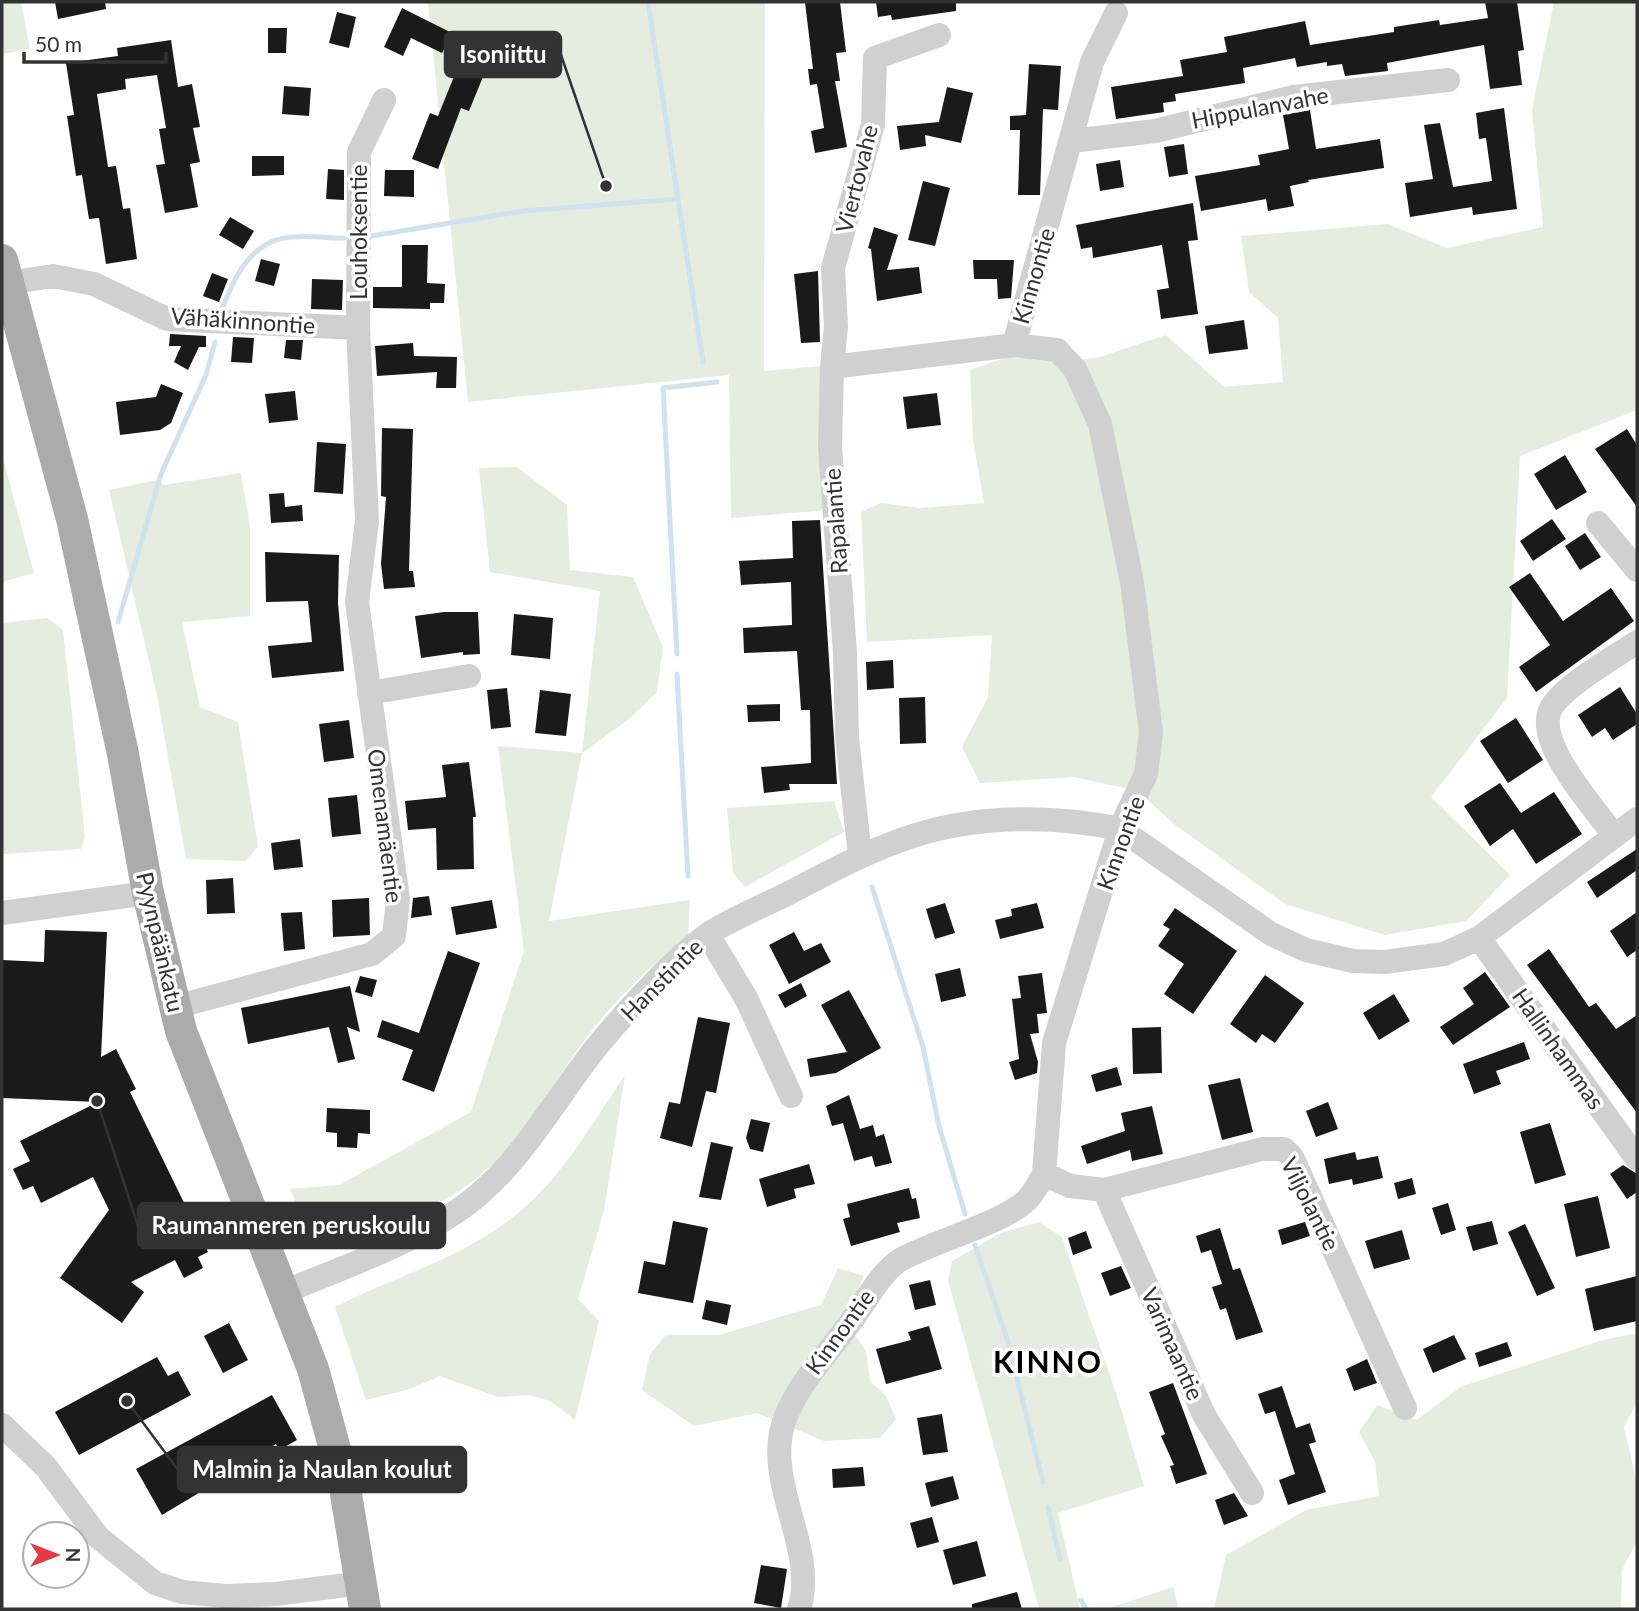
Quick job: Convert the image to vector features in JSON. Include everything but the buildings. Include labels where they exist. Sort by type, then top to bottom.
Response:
[{"type":"main road","name":"Pyynpäänkatu","points":[[5,271],[72,519],[123,754],[148,893],[175,1007],[198,1077],[313,1369],[333,1442],[364,1596]]},
{"type":"street","name":"Kinnontie","points":[[799,1609],[803,1567],[785,1504],[781,1438],[785,1418],[808,1374],[852,1321],[879,1279],[899,1260],[1026,1201],[1044,1174],[1054,1043],[1120,829],[1146,774],[1151,732],[1132,582],[1100,424],[1075,369],[1057,350],[1014,345],[1092,62],[1116,13]]},
{"type":"street","name":"Viertovahe","points":[[832,367],[836,326],[833,268],[873,124],[875,58],[939,35]]},
{"type":"street","name":"Hippulanvahe","points":[[1072,141],[1155,131],[1294,97],[1448,80]]},
{"type":"street","name":"Louhoksentie","points":[[358,328],[359,152],[384,100]]},
{"type":"street","name":"Vähäkinnontie","points":[[5,271],[94,284],[167,318],[358,328]]},
{"type":"street","name":"Omenamäentie","points":[[175,1007],[372,954],[394,936],[398,899],[357,602],[367,521],[358,328]]},
{"type":"street","points":[[832,367],[1014,345]]},
{"type":"street","name":"Rapalantie","points":[[832,367],[830,447],[845,653],[847,737],[860,856]]},
{"type":"street","points":[[1598,523],[1637,570]]},
{"type":"street","points":[[1614,835],[1555,752],[1548,729],[1549,711],[1566,691],[1637,642]]},
{"type":"street","points":[[369,693],[469,676]]},
{"type":"street","points":[[1120,829],[1271,934],[1306,950],[1353,961],[1416,960],[1444,954],[1479,938],[1637,819]]},
{"type":"street","name":"Hanstintie","points":[[284,1292],[430,1227],[477,1196],[538,1129],[598,1044],[638,1001],[708,935],[860,856],[914,835],[977,822],[1073,822],[1120,829]]},
{"type":"street","points":[[2,913],[148,893]]},
{"type":"street","points":[[708,935],[746,998],[791,1096]]},
{"type":"street","name":"Hallinhammas","points":[[1479,938],[1637,1159]]},
{"type":"street","name":"Viljolantie","points":[[1044,1174],[1070,1186],[1104,1189],[1262,1149],[1284,1149],[1292,1157],[1405,1408]]},
{"type":"street","name":"Varimaantie","points":[[1104,1189],[1204,1415],[1252,1493]]},
{"type":"street","points":[[2,1424],[47,1467],[98,1537],[155,1583],[182,1592],[226,1596],[364,1596]]},
{"type":"shaded area","points":[[2,2],[21,2],[30,49],[2,54]]},
{"type":"shaded area","points":[[428,2],[765,2],[764,371],[821,366],[828,510],[731,518],[729,375],[468,402]]},
{"type":"shaded area","points":[[1554,2],[1637,2],[1637,410],[1520,456],[1507,698],[1431,797],[1510,875],[1466,921],[1385,935],[1285,904],[1174,824],[1138,791],[1074,777],[980,783],[962,747],[988,697],[992,635],[867,642],[861,512],[881,503],[920,508],[984,503],[973,440],[970,370],[1034,348],[1073,361],[1100,357],[1166,335],[1224,387],[1283,382],[1278,318],[1249,292],[1241,236],[1388,224],[1447,248],[1543,227],[1532,110]]},
{"type":"shaded area","points":[[2,455],[34,573],[2,582]]},
{"type":"shaded area","points":[[517,467],[567,505],[570,570],[633,577],[663,647],[657,692],[628,720],[582,753],[600,591],[490,572],[479,468]]},
{"type":"shaded area","points":[[241,473],[250,527],[250,616],[182,622],[200,707],[238,722],[258,847],[245,861],[186,859],[158,700],[109,490],[157,480],[164,485]]},
{"type":"shaded area","points":[[47,618],[63,630],[85,837],[81,849],[2,854],[2,623]]},
{"type":"shaded area","points":[[498,746],[582,753],[549,921],[690,900],[688,935],[610,1009],[514,1140],[479,1176],[459,1191],[425,1209],[314,1244],[290,1189],[339,1185],[471,1112],[524,951]]},
{"type":"shaded area","points":[[834,801],[844,832],[745,887],[733,873],[727,808]]},
{"type":"shaded area","points":[[625,1075],[604,1211],[578,1299],[599,1321],[575,1420],[550,1401],[529,1395],[498,1397],[440,1376],[410,1389],[366,1400],[335,1307],[471,1245],[512,1218],[560,1169]]},
{"type":"shaded area","points":[[1039,1222],[1062,1237],[1118,1399],[1144,1486],[1058,1513],[1080,1609],[1039,1609],[948,1280],[952,1261],[1001,1233]]},
{"type":"shaded area","points":[[838,1268],[864,1276],[845,1321],[866,1351],[870,1381],[886,1396],[896,1419],[880,1438],[824,1441],[757,1413],[694,1426],[642,1390],[650,1354],[666,1335],[719,1335],[821,1305]]},
{"type":"shaded area","points":[[1637,1333],[1637,1402],[1624,1427],[1637,1483],[1637,1541],[1622,1570],[1621,1609],[1214,1609],[1226,1555],[1306,1510],[1379,1496],[1375,1461],[1359,1432],[1377,1405],[1417,1420],[1460,1387],[1603,1340]]},
{"type":"shaded area","points":[[1173,1587],[1179,1609],[1106,1609]]},
{"type":"waterway","points":[[371,236],[523,211],[678,199],[648,2]]},
{"type":"waterway","points":[[678,199],[703,362]]},
{"type":"waterway","points":[[220,314],[236,278],[260,248],[291,237],[344,238]]},
{"type":"waterway","points":[[118,622],[161,474],[206,375],[215,342]]},
{"type":"waterway","points":[[677,654],[663,388],[717,382]]},
{"type":"waterway","points":[[677,674],[688,876]]},
{"type":"waterway","points":[[872,887],[923,1047],[939,1126],[965,1214]]},
{"type":"waterway","points":[[975,1245],[1008,1342],[1043,1482]]},
{"type":"waterway","points":[[1048,1507],[1060,1559]]},
{"type":"waterway","points":[[1081,1600],[1086,1609]]},
{"type":"place","name":"Isoniittu","points":[[606,186]]},
{"type":"place","name":"Raumanmeren peruskoulu","points":[[97,1101]]},
{"type":"place","name":"Malmin ja Naulan koulut","points":[[127,1401]]},
{"type":"district","name":"KINNO","points":[[1048,1363]]}]
